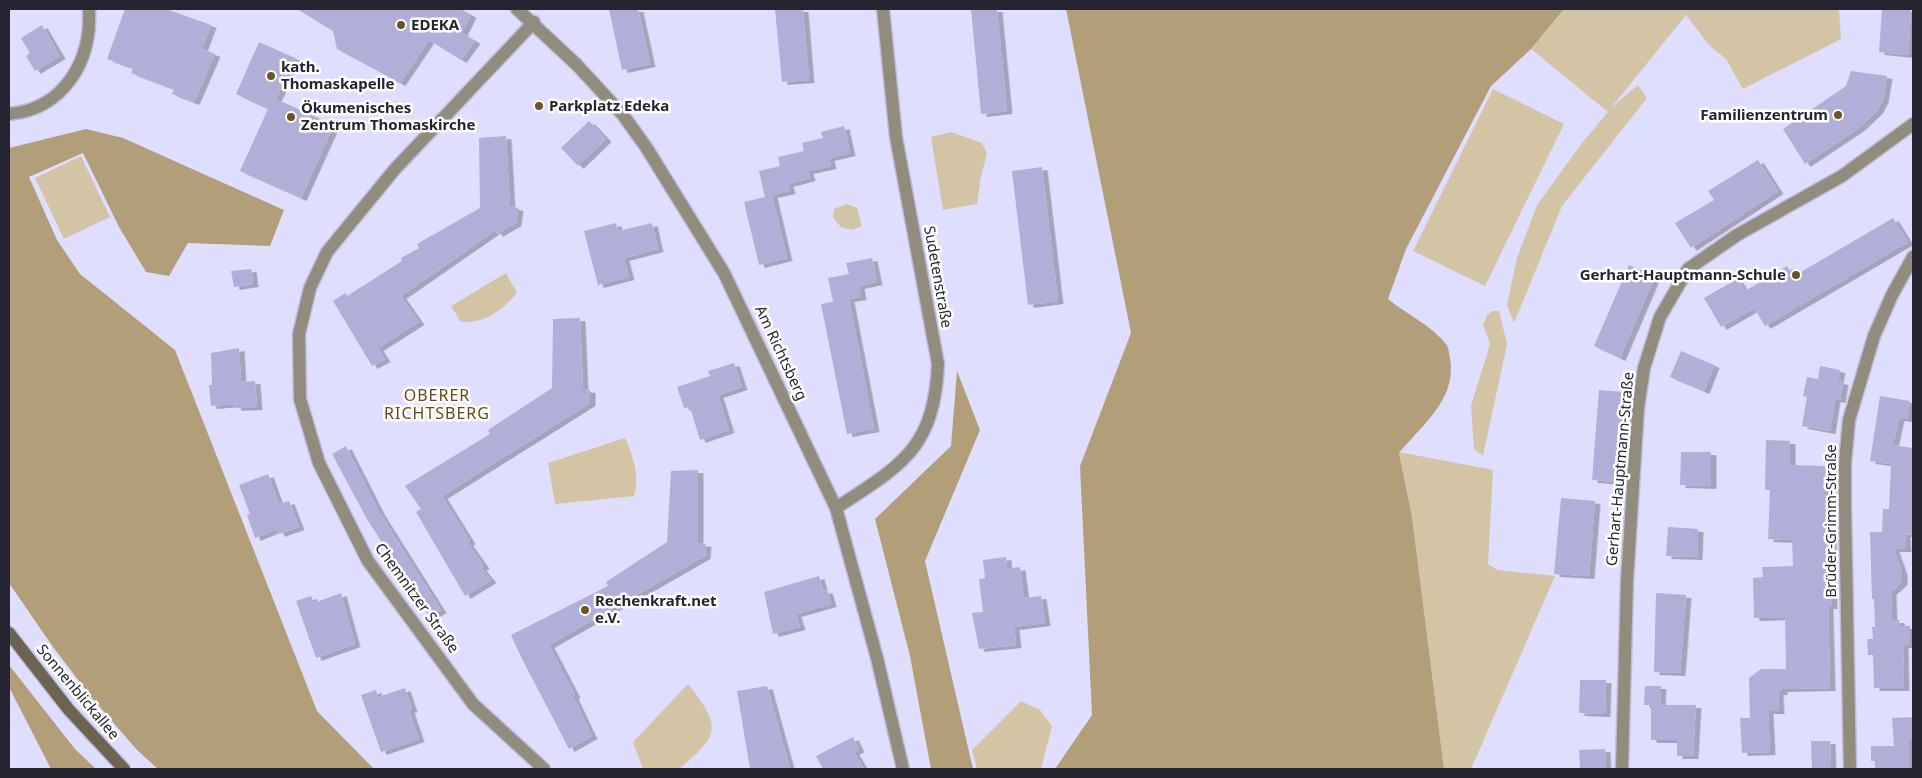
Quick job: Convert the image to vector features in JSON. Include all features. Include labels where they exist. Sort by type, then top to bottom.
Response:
[{"type":"main road","name":"Sonnenblickallee","points":[[9,633],[69,710],[124,769]]},
{"type":"street","points":[[9,114],[36,109],[55,98],[68,85],[79,63],[86,42],[89,9]]},
{"type":"street","name":"Am Richtsberg","points":[[518,9],[534,22],[623,115],[652,156],[724,273],[836,508],[877,658],[902,769]]},
{"type":"street","name":"Sudetenstraße","points":[[836,508],[895,468],[907,456],[927,424],[937,389],[938,364],[896,137],[884,9]]},
{"type":"street","name":"Chemnitzer Straße","points":[[534,22],[395,169],[327,252],[310,288],[299,334],[300,399],[319,464],[368,561],[473,704],[544,769]]},
{"type":"street","name":"Gerhart-Hauptmann-Straße","points":[[1622,769],[1627,581],[1638,408],[1644,368],[1660,317],[1688,269],[1737,235],[1842,176],[1913,124]]},
{"type":"street","name":"Brüder-Grimm-Straße","points":[[1850,769],[1845,509],[1845,463],[1849,420],[1874,336],[1892,295],[1913,257]]},
{"type":"shaded area","points":[[1066,9],[1564,9],[1531,49],[1491,86],[1406,249],[1388,299],[1440,337],[1447,346],[1450,358],[1451,373],[1443,398],[1428,421],[1399,453],[1412,517],[1444,769],[1055,769],[1092,715],[1080,466],[1131,333]]},
{"type":"shaded area","points":[[1564,9],[1839,9],[1841,39],[1743,89],[1726,59],[1709,45],[1686,15],[1611,108],[1638,85],[1647,98],[1562,206],[1514,323],[1507,305],[1517,258],[1537,205],[1582,143],[1608,112],[1531,49]]},
{"type":"shaded area","points":[[1493,89],[1564,124],[1485,286],[1413,251]]},
{"type":"shaded area","points":[[86,129],[123,138],[284,210],[270,246],[188,243],[169,276],[146,272],[119,227],[83,153],[29,177],[57,240],[80,274],[175,350],[317,711],[374,769],[158,769],[137,750],[92,698],[53,647],[9,583],[9,148]]},
{"type":"shaded area","points":[[951,132],[982,143],[987,154],[981,176],[977,204],[943,210],[931,137]]},
{"type":"shaded area","points":[[81,156],[110,217],[64,239],[35,178]]},
{"type":"shaded area","points":[[846,204],[857,208],[862,226],[852,230],[841,227],[833,218],[834,209]]},
{"type":"shaded area","points":[[506,273],[517,293],[492,315],[470,322],[461,322],[451,306]]},
{"type":"shaded area","points":[[1493,311],[1499,311],[1507,344],[1483,456],[1474,449],[1471,406],[1490,344],[1483,325],[1487,315]]},
{"type":"shaded area","points":[[957,371],[980,430],[925,561],[973,769],[931,769],[910,656],[875,519],[951,446]]},
{"type":"shaded area","points":[[625,438],[633,459],[636,474],[634,496],[555,504],[548,463]]},
{"type":"shaded area","points":[[1399,452],[1493,470],[1488,564],[1497,570],[1555,576],[1471,769],[1444,769],[1412,517]]},
{"type":"shaded area","points":[[9,665],[75,749],[96,769],[51,769],[9,687]]},
{"type":"shaded area","points":[[688,684],[699,698],[711,720],[712,729],[709,738],[703,747],[679,769],[643,769],[633,742]]},
{"type":"shaded area","points":[[1021,701],[1040,710],[1052,726],[1041,769],[977,769],[972,750]]},
{"type":"building","points":[[125,9],[166,9],[211,25],[202,49],[215,54],[194,102],[172,94],[174,89],[131,73],[133,68],[107,59]]},
{"type":"building","points":[[297,9],[461,9],[471,15],[462,33],[475,41],[461,60],[429,40],[400,83],[337,49],[333,31]]},
{"type":"building","points":[[609,9],[638,9],[650,64],[622,70]]},
{"type":"building","points":[[775,9],[803,9],[809,80],[782,82]]},
{"type":"building","points":[[971,9],[997,9],[1007,111],[981,114]]},
{"type":"building","points":[[1882,9],[1911,9],[1908,55],[1879,52]]},
{"type":"building","points":[[42,25],[60,56],[35,71],[26,56],[30,53],[21,38]]},
{"type":"building","name":"Ökumenisches Zentrum Thomaskirche","points":[[259,42],[295,58],[276,99],[334,125],[301,198],[240,171],[268,109],[236,94]]},
{"type":"building","name":"Familienzentrum","points":[[1851,71],[1887,76],[1883,100],[1877,111],[1859,128],[1805,164],[1783,129],[1846,86]]},
{"type":"building","points":[[589,121],[606,139],[578,166],[561,148]]},
{"type":"building","points":[[844,126],[850,153],[829,158],[831,166],[808,171],[810,178],[788,184],[790,191],[772,195],[787,258],[759,265],[744,202],[765,197],[759,171],[780,166],[778,157],[804,151],[802,143],[823,138],[821,132]]},
{"type":"building","points":[[506,136],[510,206],[518,208],[516,223],[497,234],[496,230],[401,296],[419,322],[378,348],[385,359],[372,366],[333,301],[345,293],[347,296],[402,261],[401,258],[419,248],[417,244],[480,208],[479,138]]},
{"type":"building","points":[[1758,160],[1778,191],[1691,248],[1675,223],[1714,200],[1708,191]]},
{"type":"building","points":[[1042,167],[1058,301],[1028,305],[1012,171]]},
{"type":"building","points":[[1893,218],[1908,242],[1765,326],[1754,308],[1721,327],[1704,298],[1737,279],[1745,291],[1787,266],[1794,276]]},
{"type":"building","points":[[616,223],[618,231],[652,223],[658,249],[624,258],[629,277],[598,285],[584,231]]},
{"type":"building","points":[[872,258],[877,282],[859,286],[861,297],[849,299],[874,429],[847,434],[821,304],[833,302],[828,278],[849,274],[846,263]]},
{"type":"building","points":[[1629,265],[1655,276],[1620,358],[1594,346]]},
{"type":"building","points":[[251,269],[253,284],[234,287],[231,271]]},
{"type":"building","points":[[580,318],[583,389],[590,390],[590,403],[442,496],[470,541],[468,543],[484,566],[481,568],[491,580],[465,596],[416,512],[421,509],[405,486],[490,434],[488,430],[552,388],[553,319]]},
{"type":"building","points":[[239,348],[241,382],[255,381],[257,407],[236,408],[235,404],[211,406],[209,385],[212,385],[211,353]]},
{"type":"building","points":[[1681,351],[1714,365],[1704,391],[1670,377]]},
{"type":"building","points":[[734,363],[742,387],[718,395],[729,430],[700,440],[690,407],[684,408],[677,387],[710,376],[708,371]]},
{"type":"building","points":[[1820,366],[1840,370],[1838,381],[1843,382],[1840,400],[1835,399],[1830,431],[1802,426],[1807,397],[1803,396],[1807,377],[1818,379]]},
{"type":"building","points":[[1599,390],[1624,392],[1617,482],[1592,480]]},
{"type":"building","points":[[1880,396],[1910,401],[1907,419],[1899,418],[1893,445],[1913,448],[1913,535],[1905,534],[1906,549],[1894,549],[1902,572],[1902,582],[1891,592],[1892,620],[1899,620],[1900,626],[1910,626],[1910,645],[1903,645],[1904,688],[1874,688],[1873,655],[1868,655],[1867,639],[1873,639],[1872,627],[1875,627],[1874,599],[1872,599],[1870,532],[1882,532],[1883,509],[1889,509],[1891,464],[1870,461]]},
{"type":"building","points":[[1766,440],[1790,441],[1790,465],[1825,466],[1826,540],[1831,540],[1832,606],[1828,606],[1830,688],[1782,689],[1782,692],[1778,692],[1779,711],[1768,711],[1770,752],[1742,753],[1740,718],[1750,718],[1749,678],[1761,669],[1786,669],[1785,617],[1754,618],[1753,578],[1763,577],[1762,567],[1793,566],[1792,540],[1768,539],[1770,490],[1765,490]]},
{"type":"building","points":[[346,446],[380,513],[441,610],[429,617],[367,519],[332,454]]},
{"type":"building","points":[[1681,452],[1711,452],[1711,486],[1680,485]]},
{"type":"building","name":"Rechenkraft.net e.V.","points":[[698,470],[698,543],[706,544],[705,556],[549,645],[575,695],[573,696],[592,736],[569,749],[511,635],[608,586],[606,582],[667,542],[671,471]]},
{"type":"building","points":[[268,474],[279,504],[289,501],[299,527],[279,534],[277,529],[255,538],[247,515],[250,514],[239,485]]},
{"type":"building","points":[[1561,498],[1595,501],[1589,576],[1554,574]]},
{"type":"building","points":[[1668,527],[1698,529],[1697,557],[1666,556]]},
{"type":"building","points":[[1006,557],[1007,569],[1020,567],[1024,598],[1041,596],[1045,623],[1014,627],[1016,645],[979,649],[972,613],[983,612],[979,579],[985,578],[983,560]]},
{"type":"building","points":[[819,576],[823,591],[827,590],[831,604],[796,614],[800,627],[773,634],[764,592]]},
{"type":"building","points":[[341,593],[355,644],[316,658],[296,601],[311,596],[314,603]]},
{"type":"building","points":[[1656,593],[1686,595],[1680,673],[1654,672]]},
{"type":"building","points":[[1580,680],[1606,680],[1605,714],[1579,713]]},
{"type":"building","points":[[767,686],[790,769],[750,769],[737,691]]},
{"type":"building","points":[[1645,686],[1661,686],[1660,705],[1696,705],[1693,756],[1677,756],[1677,740],[1651,740],[1651,705],[1644,705]]},
{"type":"building","points":[[405,688],[412,709],[409,710],[419,739],[381,752],[361,695],[376,690],[378,697]]},
{"type":"building","points":[[1913,717],[1913,740],[1909,740],[1909,769],[1875,769],[1875,761],[1871,761],[1871,746],[1894,746],[1892,718]]},
{"type":"building","points":[[853,737],[859,749],[854,752],[864,769],[823,769],[816,756]]},
{"type":"building","points":[[1811,741],[1830,741],[1831,769],[1812,769]]},
{"type":"building","points":[[1605,749],[1606,769],[1580,769],[1579,750]]},
{"type":"place","name":"EDEKA","points":[[401,25]]},
{"type":"place","name":"kath. Thomaskapelle","points":[[271,76]]},
{"type":"place","name":"Parkplatz Edeka","points":[[539,106]]},
{"type":"place","name":"Familienzentrum","points":[[1838,115]]},
{"type":"place","name":"Ökumenisches Zentrum Thomaskirche","points":[[291,117]]},
{"type":"place","name":"Gerhart-Hauptmann-Schule","points":[[1796,275]]},
{"type":"place","name":"Rechenkraft.net e.V.","points":[[585,610]]},
{"type":"district","name":"OBERER RICHTSBERG","points":[[437,404]]}]
